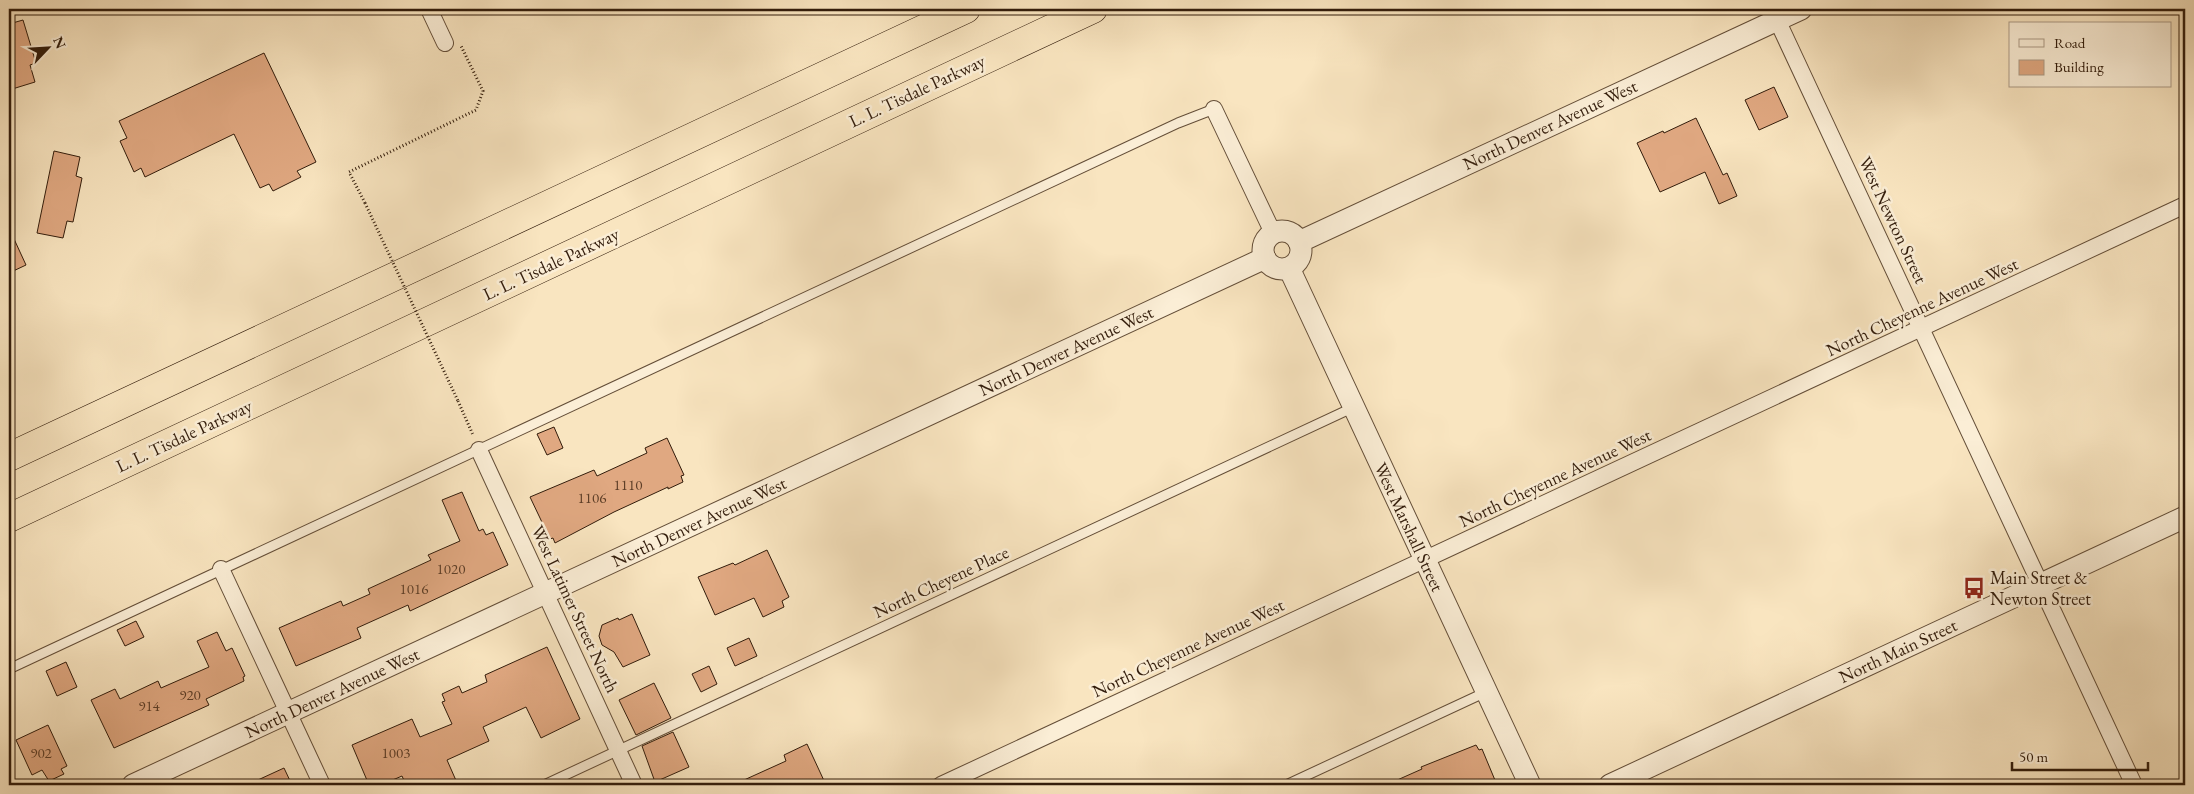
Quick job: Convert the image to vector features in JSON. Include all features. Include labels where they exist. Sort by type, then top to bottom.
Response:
[{"type":"highway","points":[[9,456],[966,9]]},
{"type":"highway","name":"L. L. Tisdale Parkway","points":[[9,518],[1093,9]]},
{"type":"street","points":[[429,9],[452,40]]},
{"type":"street","name":"North Denver Avenue West","points":[[1299,242],[1775,14],[1800,9]]},
{"type":"street","name":"West Newton Street","points":[[1775,14],[2134,785]]},
{"type":"street","points":[[1214,109],[1273,233]]},
{"type":"street","name":"North Cheyenne Avenue West","points":[[941,785],[2185,205]]},
{"type":"street","points":[[1278,231],[1289,232],[1299,242],[1300,254],[1294,265],[1288,268],[1275,267],[1265,258],[1264,242],[1273,233],[1278,231]]},
{"type":"street","name":"North Denver Avenue West","points":[[133,785],[1265,258]]},
{"type":"street","name":"West Marshall Street","points":[[1288,268],[1530,785]]},
{"type":"street","name":"West Latimer Street North","points":[[476,443],[634,785]]},
{"type":"street","name":"North Main Street","points":[[1610,785],[2185,517]]},
{"type":"street","points":[[221,569],[322,785]]},
{"type":"lane","points":[[9,668],[221,569],[476,443],[1214,109]]},
{"type":"lane","name":"North Cheyene Place","points":[[544,785],[1352,408]]},
{"type":"lane","points":[[1286,785],[1486,692]]},
{"type":"path","points":[[452,40],[483,91],[476,110],[349,172],[458,401],[476,443]]},
{"type":"building","points":[[23,20],[36,63],[30,65],[35,82],[9,90],[9,24]]},
{"type":"building","points":[[264,53],[316,162],[297,171],[301,177],[273,191],[269,184],[260,188],[234,134],[145,177],[141,168],[134,172],[120,141],[127,138],[119,121]]},
{"type":"building","points":[[1774,87],[1788,117],[1759,130],[1745,100]]},
{"type":"building","points":[[1696,118],[1723,175],[1727,173],[1737,196],[1719,204],[1705,172],[1660,192],[1637,143]]},
{"type":"building","points":[[54,151],[80,157],[76,176],[82,178],[73,222],[67,221],[63,238],[37,233]]},
{"type":"building","points":[[9,228],[26,265],[9,273]]},
{"type":"building","points":[[554,427],[563,448],[547,455],[537,434]]},
{"type":"building","points":[[667,438],[684,475],[681,476],[683,482],[614,512],[555,543],[553,538],[550,539],[530,497],[594,470],[597,476],[647,453],[645,448]]},
{"type":"building","points":[[462,492],[479,531],[483,529],[486,535],[493,532],[508,565],[410,611],[408,605],[357,628],[361,638],[296,666],[279,628],[341,601],[343,606],[370,594],[368,589],[431,560],[428,555],[460,541],[442,500]]},
{"type":"building","points":[[767,550],[789,597],[782,601],[784,607],[763,617],[754,598],[715,615],[698,577],[733,563],[735,565]]},
{"type":"building","points":[[632,614],[650,655],[623,667],[614,652],[602,645],[599,636],[602,625]]},
{"type":"building","points":[[136,621],[144,637],[125,646],[117,630]]},
{"type":"building","points":[[217,632],[226,651],[232,648],[245,676],[243,677],[244,681],[206,699],[209,705],[114,748],[91,700],[115,689],[120,699],[158,681],[161,688],[209,667],[197,641]]},
{"type":"building","points":[[749,638],[757,656],[735,666],[727,648]]},
{"type":"building","points":[[547,647],[580,719],[541,738],[526,707],[483,727],[489,741],[447,760],[458,785],[406,785],[402,776],[381,785],[369,785],[352,745],[412,719],[420,737],[452,724],[442,702],[445,701],[442,694],[459,686],[462,693],[487,682],[485,675]]},
{"type":"building","points":[[66,662],[77,687],[57,696],[46,671]]},
{"type":"building","points":[[709,666],[717,684],[701,692],[692,674]]},
{"type":"building","points":[[654,683],[671,718],[636,735],[619,700]]},
{"type":"building","points":[[48,725],[67,766],[61,769],[64,774],[49,781],[42,770],[32,775],[16,740]]},
{"type":"building","points":[[673,732],[689,767],[655,782],[642,746]]},
{"type":"building","points":[[807,744],[826,785],[733,785],[786,761],[784,755]]},
{"type":"building","points":[[1476,745],[1479,750],[1482,749],[1497,785],[1386,785],[1422,769],[1421,767]]},
{"type":"building","points":[[284,768],[292,785],[247,785]]},
{"type":"place","name":"Main Street & Newton Street","points":[[1974,588]]}]
